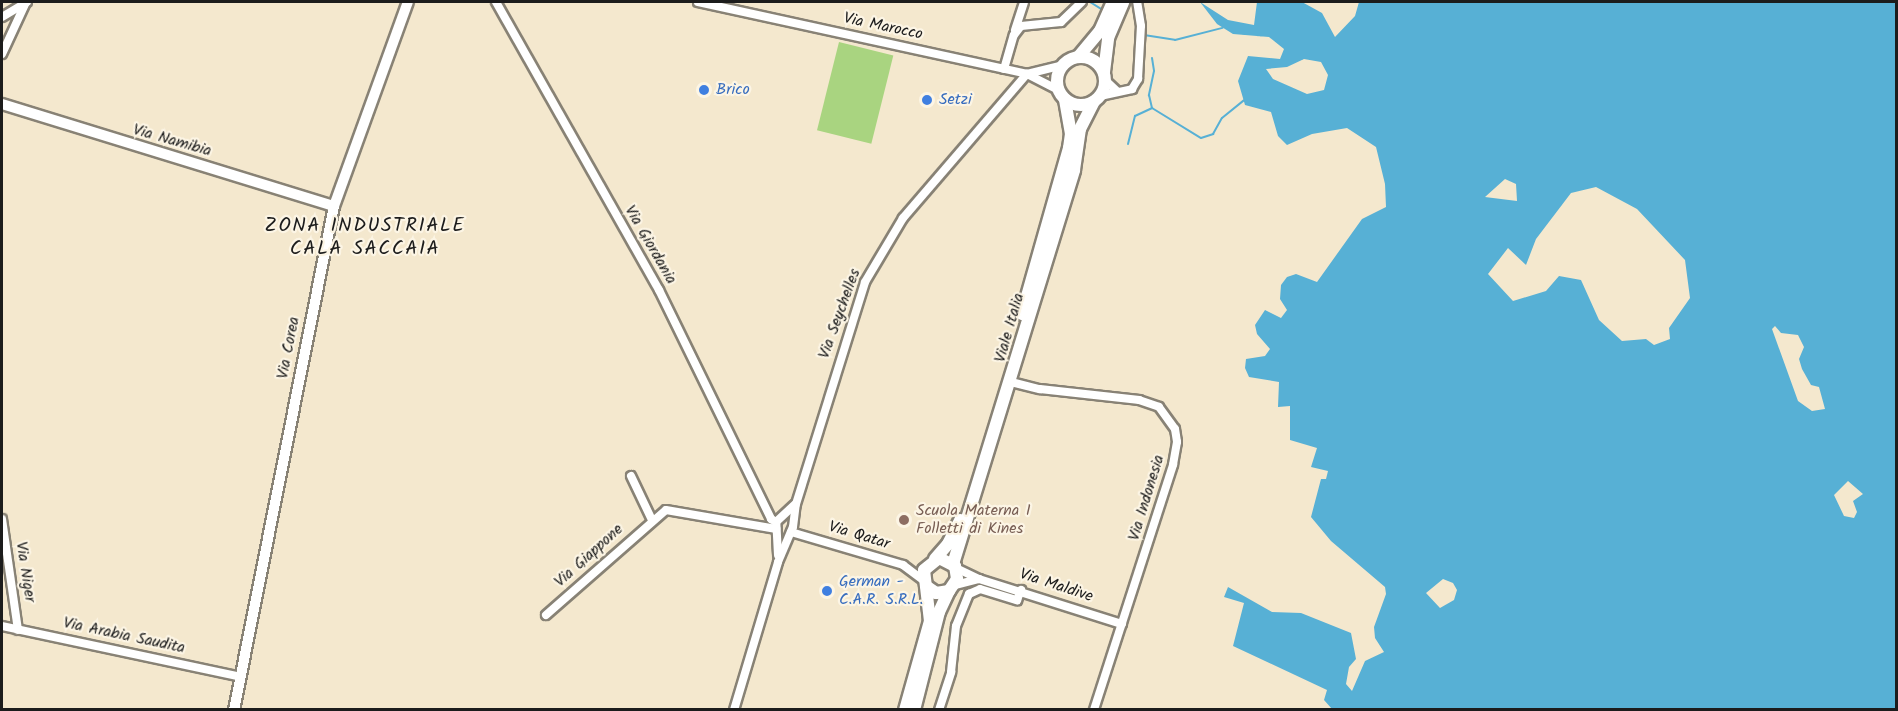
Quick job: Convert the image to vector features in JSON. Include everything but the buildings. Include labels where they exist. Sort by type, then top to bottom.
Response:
[{"type":"main road","points":[[1113,2],[1100,31],[1079,56],[1062,65],[1057,77],[1062,95],[1079,105],[1097,98],[1105,76],[1108,38],[1123,2]]},
{"type":"main road","points":[[1079,56],[1094,60],[1105,76]]},
{"type":"main road","name":"Viale Italia","points":[[931,562],[956,530],[971,490],[1058,189],[1071,134],[1062,95]]},
{"type":"main road","name":"Viale Italia","points":[[952,588],[954,566],[1074,170],[1080,129],[1097,98]]},
{"type":"main road","points":[[905,710],[930,621],[925,584],[931,562],[954,566]]},
{"type":"main road","points":[[925,584],[936,593],[952,588]]},
{"type":"main road","points":[[914,710],[939,612],[952,588]]},
{"type":"street","points":[[13,37],[16,26],[5,15],[27,2]]},
{"type":"street","points":[[2,54],[13,37],[27,2]]},
{"type":"street","name":"Via Corea","points":[[234,710],[334,206],[408,2]]},
{"type":"street","name":"Via Giordania","points":[[496,2],[659,290],[767,510],[779,523],[791,529]]},
{"type":"street","name":"Via Marocco","points":[[698,2],[722,4],[1004,69],[1027,75],[1062,95]]},
{"type":"street","points":[[1004,69],[1024,2]]},
{"type":"street","points":[[1014,34],[1028,23],[1061,22],[1082,2]]},
{"type":"street","points":[[1097,98],[1132,89],[1138,79],[1141,33],[1137,2]]},
{"type":"street","points":[[1027,75],[1062,65]]},
{"type":"street","name":"Via Seychelles","points":[[734,710],[778,562],[791,529],[796,504],[854,308],[875,261],[903,218],[1027,75]]},
{"type":"street","points":[[1105,76],[1117,91]]},
{"type":"street","name":"Via Namibia","points":[[2,104],[334,206]]},
{"type":"street","name":"Via Indonesia","points":[[1011,382],[1040,389],[1139,400],[1159,407],[1175,429],[1177,444],[1173,465],[1094,710]]},
{"type":"street","points":[[631,476],[652,519]]},
{"type":"street","name":"Via Seychelles","points":[[778,562],[779,523],[796,504]]},
{"type":"street","name":"Via Giappone","points":[[546,615],[652,519],[666,510],[757,525],[779,523]]},
{"type":"street","points":[[757,525],[767,510]]},
{"type":"street","name":"Via Niger","points":[[2,519],[18,630]]},
{"type":"street","name":"Via Qatar","points":[[779,523],[807,536],[903,565]]},
{"type":"street","points":[[903,565],[931,562]]},
{"type":"street","points":[[903,565],[925,584]]},
{"type":"street","name":"Via Maldive","points":[[954,566],[979,579],[1021,590],[1122,624]]},
{"type":"street","name":"Via Maldive","points":[[952,588],[979,579]]},
{"type":"street","points":[[939,710],[951,672],[956,626],[969,594],[980,590],[1017,600],[1021,590]]},
{"type":"street","name":"Via Arabia Saudita","points":[[2,626],[241,677]]},
{"type":"green space","points":[[839,42],[893,56],[871,144],[817,130]]},
{"type":"water","points":[[1200,2],[1228,20],[1254,25],[1257,2],[1302,2],[1322,13],[1335,37],[1355,16],[1359,2],[1896,2],[1896,709],[1332,709],[1324,700],[1327,690],[1233,646],[1244,603],[1224,597],[1228,587],[1272,612],[1301,613],[1351,633],[1356,659],[1349,667],[1346,684],[1352,691],[1365,661],[1384,652],[1375,638],[1374,627],[1386,594],[1385,587],[1331,541],[1311,517],[1321,479],[1326,479],[1328,471],[1311,467],[1317,448],[1290,440],[1290,406],[1278,407],[1279,382],[1249,377],[1245,368],[1246,359],[1265,356],[1270,349],[1257,334],[1255,325],[1265,310],[1281,318],[1287,310],[1280,299],[1281,285],[1287,277],[1296,274],[1317,282],[1362,219],[1386,207],[1385,184],[1376,147],[1347,128],[1312,134],[1287,145],[1278,136],[1271,112],[1245,105],[1238,81],[1248,56],[1280,59],[1284,49],[1269,37],[1233,34],[1217,24]],"holes":[[[1304,59],[1321,62],[1328,75],[1324,90],[1307,94],[1273,79],[1266,69],[1287,67]],[[1505,179],[1516,184],[1517,201],[1485,197]],[[1596,187],[1637,209],[1685,260],[1690,298],[1669,328],[1670,339],[1654,345],[1646,339],[1622,341],[1599,320],[1581,280],[1559,276],[1546,291],[1513,301],[1488,274],[1508,248],[1526,265],[1536,239],[1571,193]],[[1775,326],[1781,333],[1798,335],[1804,347],[1799,359],[1802,369],[1811,385],[1819,387],[1825,409],[1812,411],[1798,401],[1772,329]],[[1848,481],[1863,494],[1853,501],[1857,512],[1854,518],[1844,516],[1834,495]],[[1443,579],[1453,583],[1457,590],[1454,600],[1440,608],[1426,593]]]},
{"type":"waterway","points":[[1090,2],[1101,9]]},
{"type":"waterway","points":[[1144,35],[1175,40],[1222,28]]},
{"type":"waterway","points":[[1152,58],[1154,71],[1149,95],[1152,108],[1201,138],[1213,134],[1222,118],[1244,100]]},
{"type":"waterway","points":[[1128,144],[1135,116],[1152,108]]},
{"type":"place","name":"Brico","points":[[704,90]]},
{"type":"place","name":"Setzi","points":[[927,100]]},
{"type":"place","name":"Scuola Materna I Folletti di Kines","points":[[904,520]]},
{"type":"place","name":"German - C.A.R. S.R.L.","points":[[827,591]]},
{"type":"district","name":"ZONA INDUSTRIALE CALA SACCAIA","points":[[365,238]]}]
